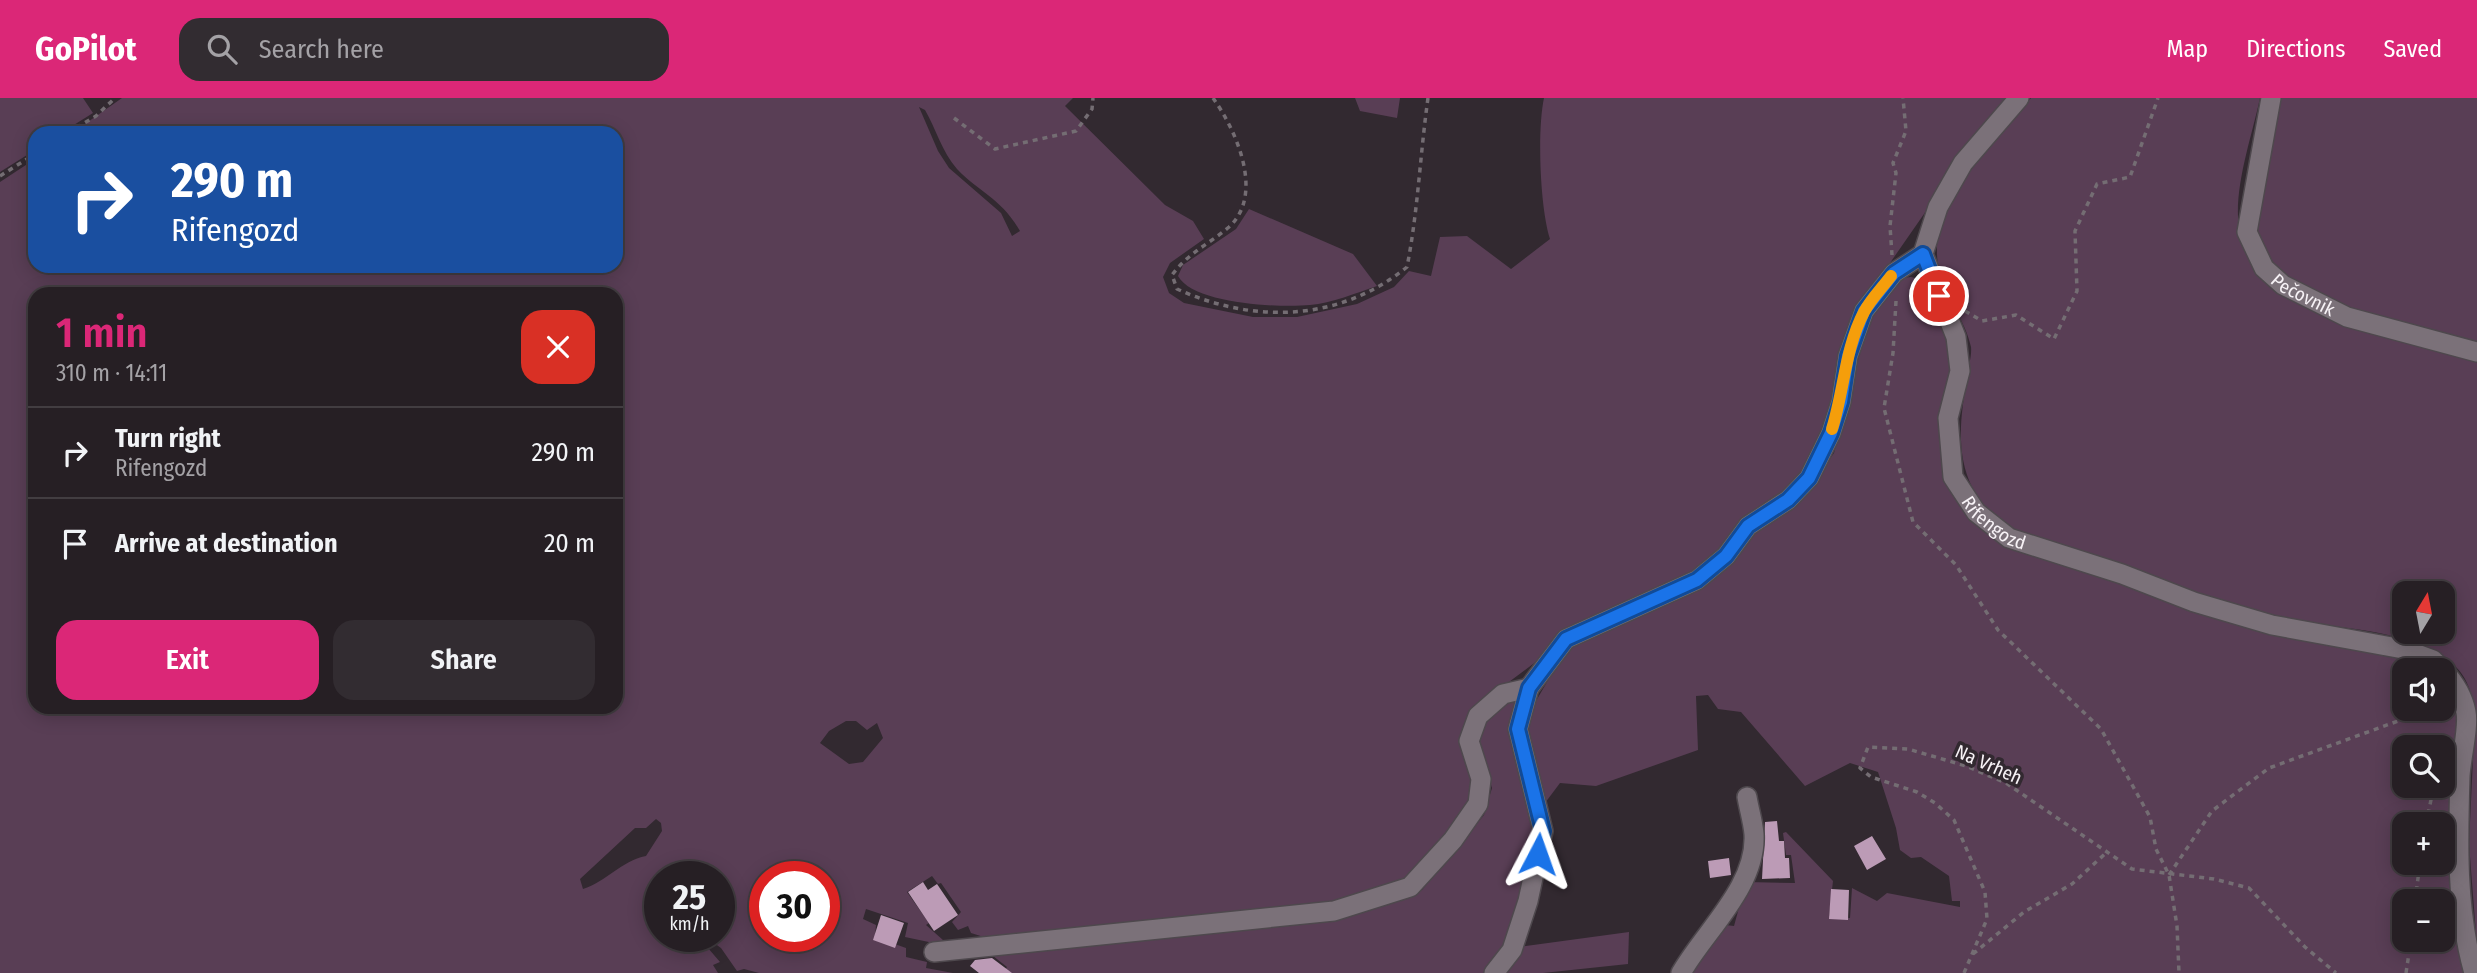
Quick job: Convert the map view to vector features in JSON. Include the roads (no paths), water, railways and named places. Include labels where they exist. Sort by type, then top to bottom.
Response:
[{"type":"street","points":[[1494,973],[1512,950],[1528,901],[1543,831],[1518,729],[1529,688],[1566,639],[1697,580],[1726,556],[1748,526],[1788,500],[1809,478],[1831,433],[1841,402],[1848,356],[1864,311],[1894,273],[1923,254],[1938,206],[1963,163],[2019,98]]},
{"type":"street","name":"Pečovnik","points":[[2271,98],[2247,232],[2264,268],[2283,285],[2347,317],[2477,352]]},
{"type":"street","name":"Rifengozd","points":[[1923,254],[1956,337],[1960,371],[1948,418],[1953,477],[1976,512],[2009,538],[2122,574],[2194,602],[2272,625],[2403,649],[2428,658]]},
{"type":"street","name":"Rifengozd","points":[[2455,684],[2467,713],[2461,752],[2458,843],[2468,950],[2474,973]]},
{"type":"street","points":[[934,952],[1334,911],[1410,887],[1453,840],[1478,804],[1482,779],[1469,741],[1478,716],[1503,694],[1529,688]]},
{"type":"street","points":[[1681,973],[1730,902],[1745,874],[1754,836],[1747,797]]}]
